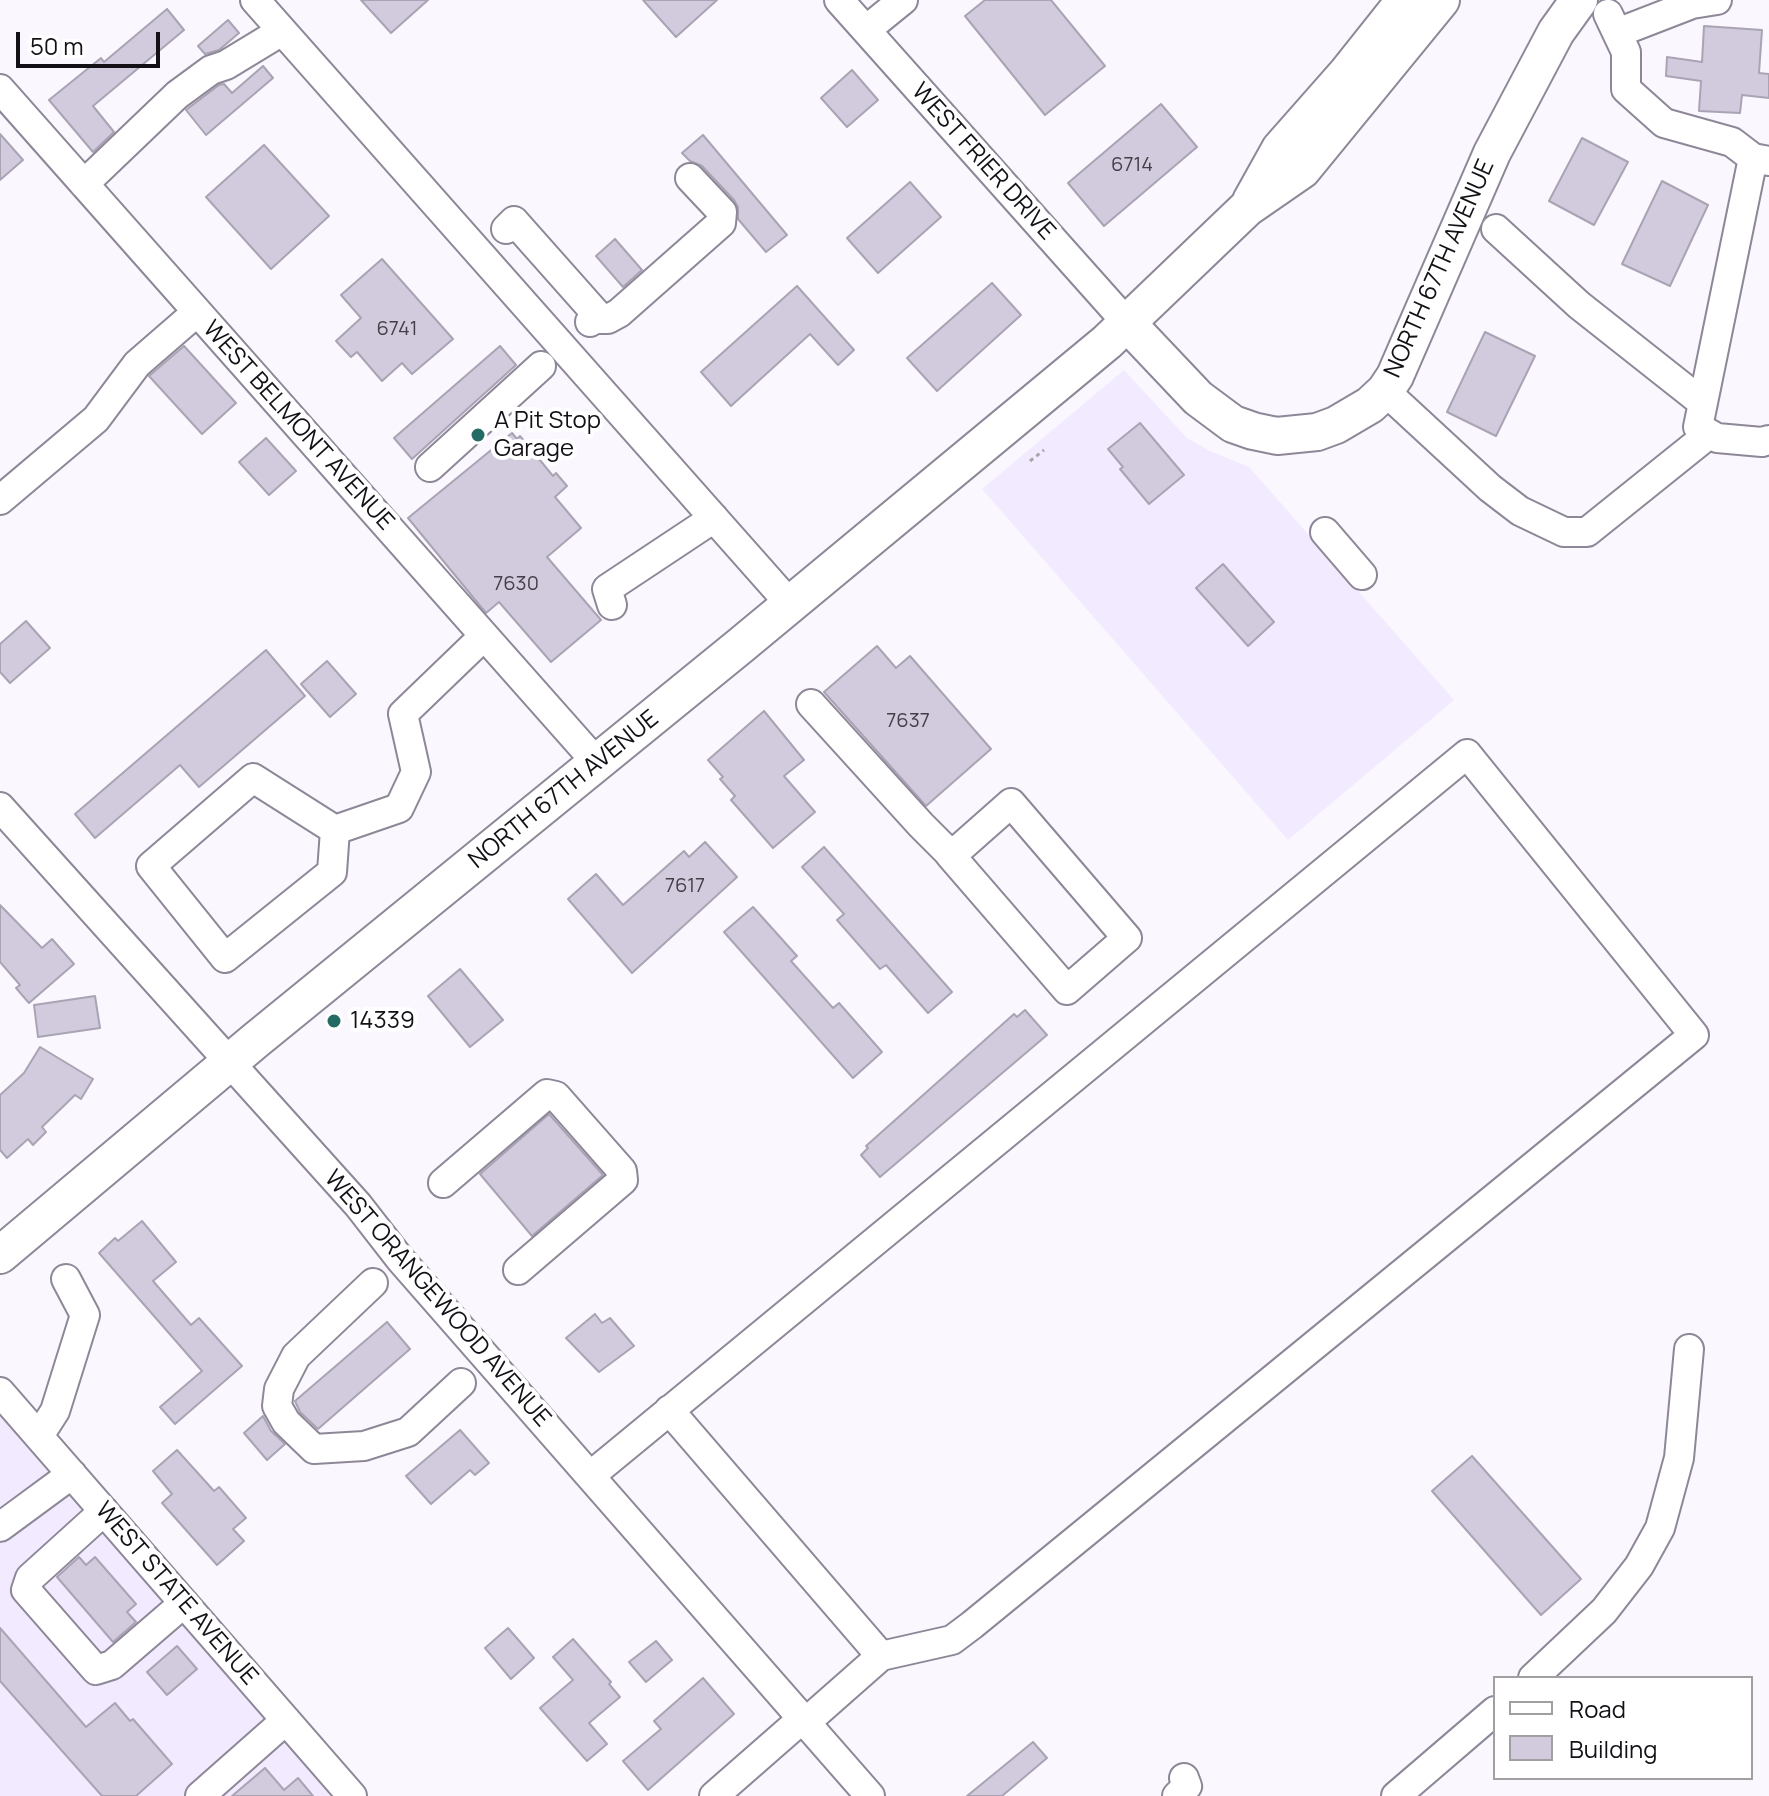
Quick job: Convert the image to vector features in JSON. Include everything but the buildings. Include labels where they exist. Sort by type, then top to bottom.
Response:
[{"type":"main road","name":"NORTH 67TH AVENUE","points":[[1247,208],[1280,149],[1347,73],[1405,0]]},
{"type":"main road","name":"NORTH 67TH AVENUE","points":[[0,1255],[1127,323],[1247,208],[1302,170],[1441,0]]},
{"type":"main road","name":"NORTH 67TH AVENUE","points":[[1127,323],[1198,398],[1233,424],[1277,436],[1317,432],[1353,417],[1385,391],[1403,361],[1492,153],[1556,32],[1601,16]]},
{"type":"street","points":[[255,0],[790,604]]},
{"type":"street","name":"WEST FRIER DRIVE","points":[[839,0],[1127,323]]},
{"type":"street","points":[[866,30],[903,0]]},
{"type":"street","points":[[1717,0],[1601,16],[1626,52],[1626,89],[1664,123],[1732,142],[1761,160],[1698,427],[1717,438],[1769,440]]},
{"type":"street","points":[[84,184],[177,95],[211,70],[226,65],[282,31]]},
{"type":"street","name":"WEST BELMONT AVENUE","points":[[0,89],[597,763]]},
{"type":"street","points":[[506,229],[514,221],[595,320],[608,319],[619,313],[721,223],[722,212],[690,178]]},
{"type":"street","points":[[1496,229],[1579,305],[1703,403]]},
{"type":"street","points":[[0,500],[96,419],[137,364],[197,312]]},
{"type":"street","points":[[430,467],[541,366]]},
{"type":"street","points":[[1385,391],[1510,504],[1564,532],[1587,532],[1709,434]]},
{"type":"street","points":[[612,605],[607,589],[714,518]]},
{"type":"street","points":[[1325,532],[1362,575]]},
{"type":"street","points":[[335,830],[399,808],[416,772],[403,714],[484,636]]},
{"type":"street","points":[[811,704],[951,856],[1067,990],[1127,938],[1011,803],[951,856]]},
{"type":"street","points":[[590,1476],[1467,754],[1694,1035],[972,1625],[952,1640],[881,1656],[714,1796]]},
{"type":"street","points":[[253,778],[335,830],[332,872],[225,958],[151,866],[253,778]]},
{"type":"street","name":"WEST ORANGEWOOD AVENUE","points":[[0,807],[358,1205],[400,1259],[870,1796]]},
{"type":"street","points":[[443,1183],[547,1094],[556,1096],[622,1171],[623,1180],[518,1270]]},
{"type":"street","points":[[39,1436],[55,1411],[85,1315],[66,1279]]},
{"type":"street","points":[[373,1283],[296,1356],[279,1389],[277,1406],[286,1422],[314,1449],[364,1446],[408,1432],[461,1383]]},
{"type":"street","points":[[1535,1676],[1604,1611],[1639,1566],[1660,1528],[1679,1458],[1689,1349]]},
{"type":"street","name":"WEST STATE AVENUE","points":[[0,1392],[352,1796]]},
{"type":"street","points":[[669,1410],[881,1656]]},
{"type":"street","points":[[0,1527],[72,1474]]},
{"type":"street","points":[[104,1511],[30,1578],[26,1590],[96,1670],[112,1665],[184,1603]]},
{"type":"street","points":[[1396,1796],[1493,1713]]},
{"type":"street","points":[[200,1796],[286,1720]]},
{"type":"path","points":[[1030,461],[1044,450]]},
{"type":"shaded area","points":[[1124,370],[1187,438],[1249,467],[1454,700],[1288,840],[982,489]]},
{"type":"shaded area","points":[[0,1411],[338,1796],[0,1796]]},
{"type":"place","name":"A Pit Stop Garage","points":[[478,435]]},
{"type":"place","name":"14339","points":[[334,1021]]}]
